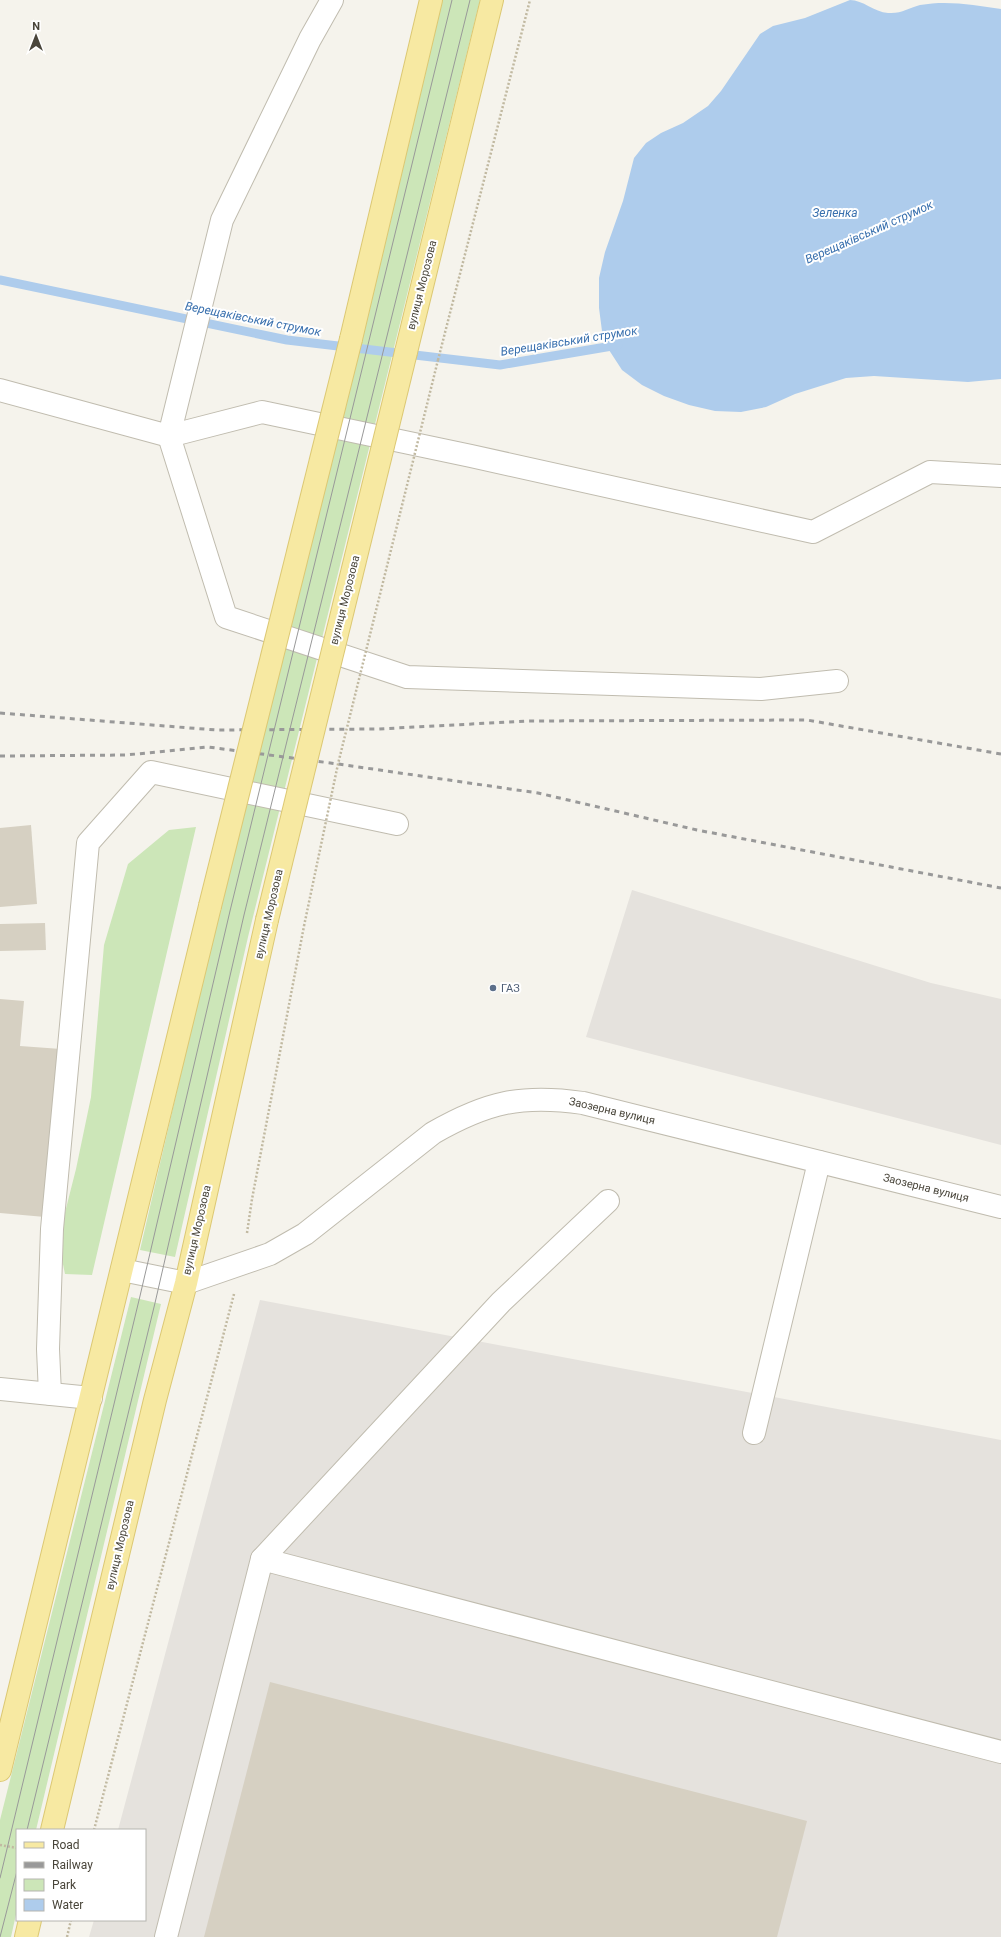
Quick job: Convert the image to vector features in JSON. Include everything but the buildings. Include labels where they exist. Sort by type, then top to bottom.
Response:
[{"type":"main road","points":[[0,1770],[210,906],[351,339],[431,0]]},
{"type":"main road","name":"вулиця Морозова","points":[[52,1829],[153,1408],[186,1283],[267,920],[492,0]]},
{"type":"main road","points":[[26,1937],[30,1921]]},
{"type":"street","points":[[332,0],[310,39],[222,220],[169,436],[226,617],[407,677],[761,689],[837,681]]},
{"type":"street","points":[[0,390],[169,436],[262,412],[813,532],[930,472],[1001,476]]},
{"type":"street","points":[[50,1394],[48,1349],[52,1229],[88,843],[151,772],[397,824]]},
{"type":"street","name":"Заозерна вулиця","points":[[186,1283],[270,1254],[305,1234],[433,1133],[457,1119],[484,1108],[509,1101],[530,1098],[556,1099],[583,1103],[1001,1207]]},
{"type":"street","points":[[754,1433],[820,1162]]},
{"type":"street","points":[[166,1937],[262,1559],[501,1302],[608,1201]]},
{"type":"street","points":[[122,1270],[186,1283]]},
{"type":"street","points":[[0,1389],[91,1398]]},
{"type":"street","points":[[262,1559],[1001,1752]]},
{"type":"path","points":[[94,1829],[244,1262],[252,1199],[327,810],[438,360],[530,0]]},
{"type":"path","points":[[0,1845],[16,1848]]},
{"type":"path","points":[[67,1937],[71,1921]]},
{"type":"shaded area","points":[[632,890],[931,983],[1001,999],[1001,1145],[586,1037]]},
{"type":"shaded area","points":[[260,1300],[1001,1440],[1001,1937],[89,1937],[94,1921],[146,1921],[146,1829],[118,1829]]},
{"type":"green space","points":[[440,0],[480,0],[248,937],[175,1257],[140,1250],[222,897]]},
{"type":"green space","points":[[196,827],[92,1275],[65,1274],[58,1240],[76,1169],[91,1097],[104,945],[128,864],[169,830]]},
{"type":"green space","points":[[131,1297],[161,1304],[36,1829],[16,1829],[16,1914],[11,1937],[0,1937],[0,1820]]},
{"type":"water","name":"Зеленка","points":[[850,0],[859,2],[878,11],[888,13],[901,12],[920,5],[940,3],[1001,9],[1001,379],[968,382],[874,376],[846,378],[795,394],[766,407],[741,412],[715,411],[689,405],[664,396],[642,385],[622,370],[609,350],[602,331],[599,308],[599,278],[605,252],[623,201],[634,158],[646,143],[661,133],[683,123],[708,106],[721,91],[760,34],[773,26],[805,18]]},
{"type":"waterway","name":"Верещаківський струмок","points":[[0,280],[287,340],[500,365],[618,345]]},
{"type":"tram line","points":[[0,1878],[140,1296],[230,911],[452,0]]},
{"type":"tram line","points":[[27,1829],[155,1303],[244,915],[470,0]]},
{"type":"tram line","points":[[0,1937],[16,1875]]},
{"type":"railway","points":[[0,713],[216,730],[378,729],[528,721],[807,720],[1001,754]]},
{"type":"railway","points":[[0,756],[126,755],[208,747],[338,764],[538,793],[697,830],[1001,888]]},
{"type":"place","name":"ГАЗ","points":[[493,988]]}]
